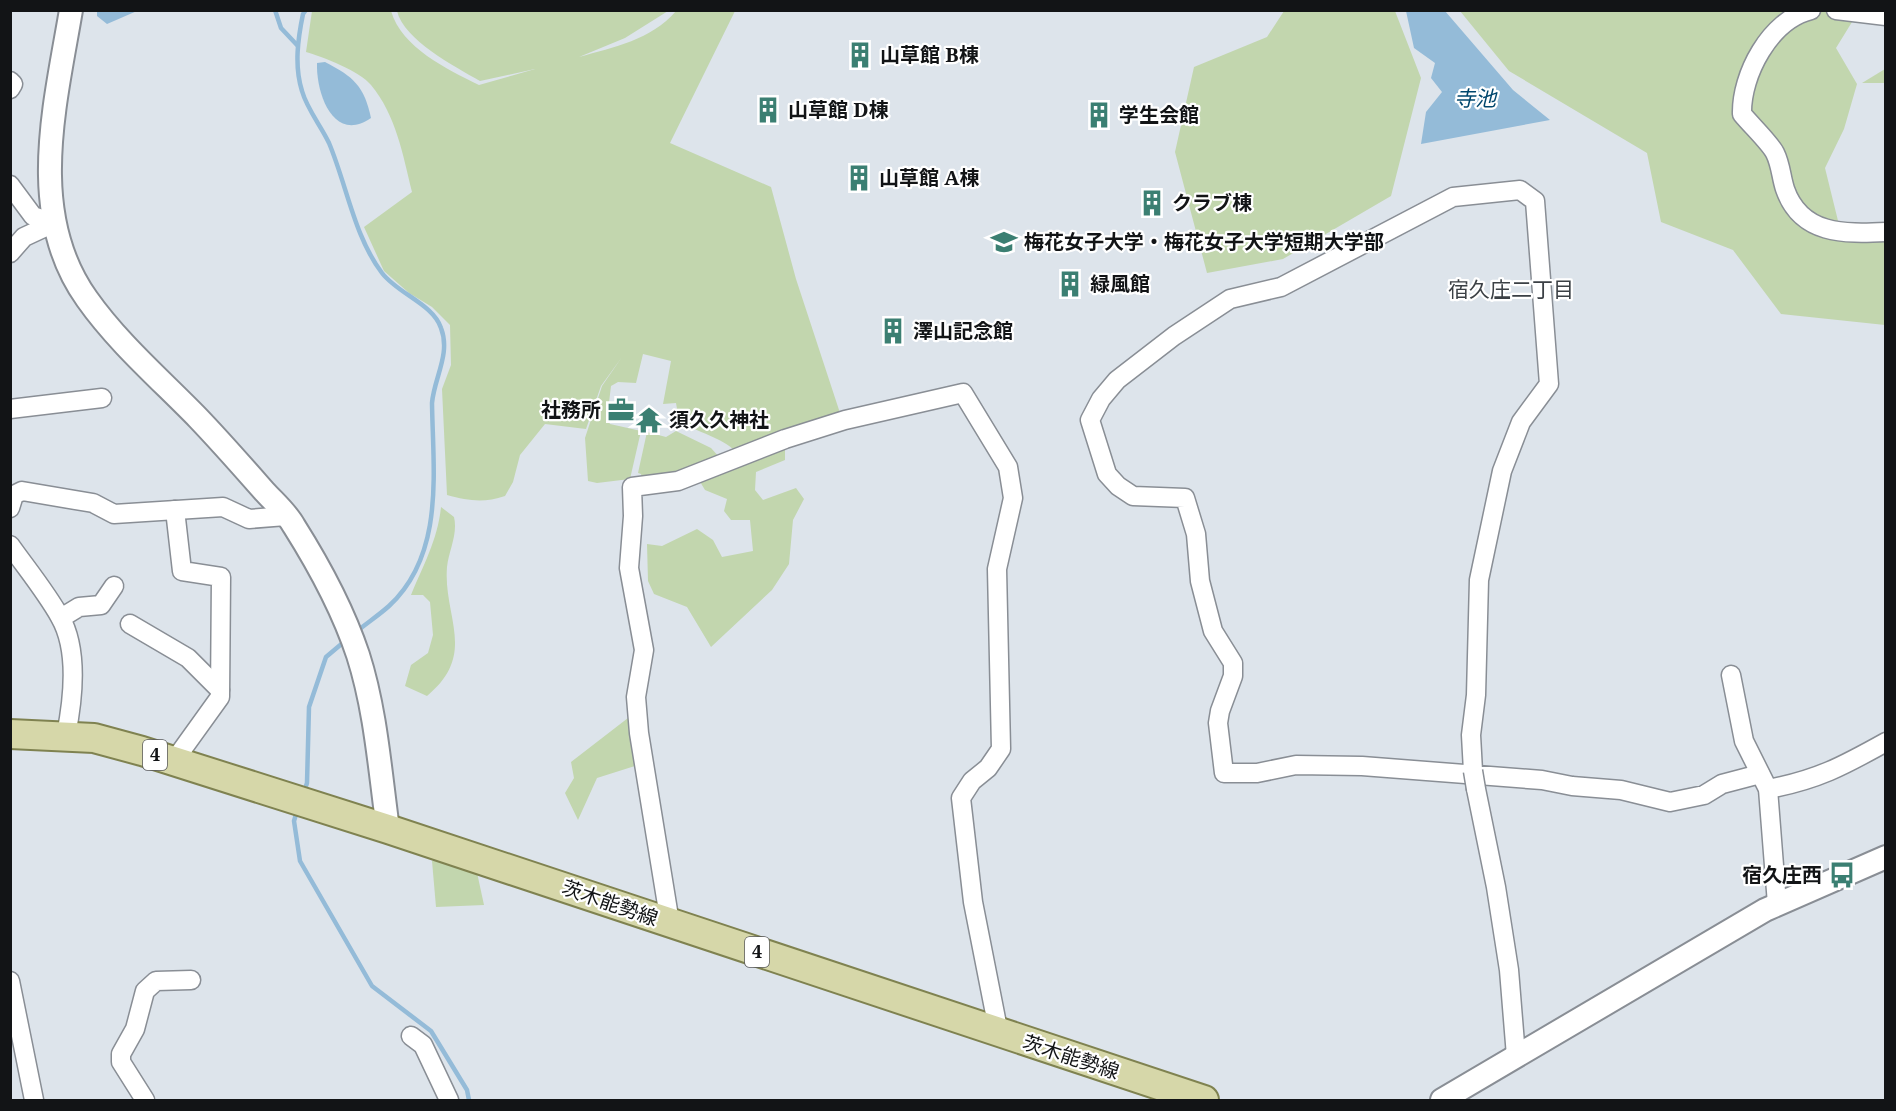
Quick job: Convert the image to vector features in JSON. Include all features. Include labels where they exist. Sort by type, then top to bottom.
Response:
[{"type":"main road","name":"茨木能勢線","points":[[10,734],[94,738],[174,761],[388,829],[1204,1101]]},
{"type":"street","points":[[71,10],[52,126],[49,182],[54,223],[69,264],[86,298],[293,524],[351,639],[376,737],[388,829]]},
{"type":"street","points":[[1811,10],[1784,22],[1758,58],[1742,98],[1743,114],[1773,150],[1785,189],[1794,207],[1810,223],[1845,234],[1886,232]]},
{"type":"street","points":[[1836,10],[1886,16]]},
{"type":"street","points":[[10,81],[13,84],[10,89]]},
{"type":"street","points":[[10,185],[33,216],[54,223]]},
{"type":"street","points":[[1516,1056],[1509,970],[1496,886],[1474,780],[1471,735],[1476,696],[1479,580],[1502,471],[1521,422],[1549,384],[1535,201],[1520,190],[1453,197],[1281,287],[1230,299],[1174,336],[1117,380],[1101,399],[1090,420],[1107,474],[1118,486],[1133,496],[1185,498],[1196,534],[1200,580],[1213,631],[1233,663],[1233,676],[1218,723],[1224,773],[1257,773],[1296,765],[1362,766],[1542,780],[1572,786],[1621,790],[1670,802],[1704,795],[1722,784],[1803,783],[1835,771],[1886,742]]},
{"type":"street","points":[[10,253],[24,237],[54,223]]},
{"type":"street","points":[[670,923],[639,733],[636,697],[644,650],[629,568],[633,516],[632,487],[678,480],[785,439],[845,420],[963,393],[1008,467],[1013,498],[997,569],[1001,749],[988,768],[972,781],[962,798],[973,902],[999,1034]]},
{"type":"street","points":[[10,409],[102,398]]},
{"type":"street","points":[[10,508],[14,495],[22,491],[93,503],[114,514],[223,507],[249,519],[286,516]]},
{"type":"street","points":[[174,761],[216,706],[220,690],[221,577],[182,571],[175,510]]},
{"type":"street","points":[[10,545],[61,618],[68,636],[74,694],[66,735]]},
{"type":"street","points":[[61,618],[79,607],[101,605],[114,586]]},
{"type":"street","points":[[130,624],[188,658],[220,690]]},
{"type":"street","points":[[1731,675],[1744,741],[1764,782],[1777,904]]},
{"type":"street","points":[[1442,1101],[1777,904],[1886,858]]},
{"type":"street","points":[[145,1101],[122,1062],[121,1054],[135,1029],[145,991],[156,981],[191,980]]},
{"type":"street","points":[[10,981],[34,1101]]},
{"type":"street","points":[[411,1036],[423,1045],[449,1101]]},
{"type":"green space","points":[[312,11],[391,11],[405,36],[415,46],[453,72],[479,85],[535,69],[480,81],[419,42],[409,32],[397,11],[668,11],[625,38],[579,57],[644,36],[676,11],[735,11],[670,143],[771,187],[796,279],[840,413],[736,452],[724,442],[679,420],[676,403],[663,404],[671,361],[643,354],[636,383],[618,382],[611,386],[607,419],[610,424],[641,431],[630,479],[597,483],[588,481],[585,438],[602,386],[622,357],[601,386],[586,429],[545,424],[520,455],[513,482],[505,496],[490,500],[476,500],[447,495],[442,389],[451,365],[450,325],[432,307],[409,293],[384,271],[364,227],[412,192],[402,150],[387,109],[371,85],[350,70],[306,52]]},
{"type":"green space","points":[[1284,11],[1395,11],[1421,78],[1391,196],[1283,259],[1207,273],[1175,152],[1194,67],[1267,37]]},
{"type":"green space","points":[[1460,11],[1885,11],[1885,25],[1852,22],[1836,48],[1857,84],[1844,129],[1825,168],[1842,237],[1885,233],[1885,325],[1781,314],[1733,250],[1661,222],[1647,153],[1509,71]]},
{"type":"green space","points":[[1885,69],[1885,83],[1862,83]]},
{"type":"green space","points":[[676,431],[711,448],[720,458],[675,474],[642,478],[638,473],[647,432],[666,437]]},
{"type":"green space","points":[[785,447],[785,460],[756,472],[755,490],[763,500],[796,488],[804,499],[793,520],[789,564],[772,590],[711,647],[687,607],[654,594],[648,581],[647,544],[662,546],[697,529],[713,540],[722,557],[753,551],[750,520],[731,520],[724,511],[727,499],[705,490],[699,480]]},
{"type":"green space","points":[[441,507],[454,517],[455,523],[447,567],[447,585],[455,634],[455,650],[451,665],[442,680],[427,696],[405,686],[411,665],[428,653],[433,635],[430,602],[423,595],[411,595],[433,541]]},
{"type":"green space","points":[[628,718],[638,765],[597,778],[578,820],[565,793],[574,778],[571,762]]},
{"type":"green space","points":[[441,860],[476,868],[484,905],[436,907],[432,861]]},
{"type":"water","points":[[97,10],[137,11],[107,24],[97,16]]},
{"type":"water","name":"寺池","points":[[1406,11],[1445,11],[1513,90],[1550,120],[1421,144],[1426,112],[1442,92],[1431,78],[1435,63],[1414,48]]},
{"type":"water","points":[[325,62],[350,78],[361,90],[371,118],[358,124],[346,125],[329,112],[317,75],[317,63]]},
{"type":"waterway","points":[[275,10],[281,28],[297,45]]},
{"type":"waterway","points":[[306,10],[303,14],[298,42],[297,62],[302,91],[329,143],[364,243],[382,273],[431,312],[444,338],[443,357],[432,403],[434,484],[427,537],[419,562],[407,585],[389,606],[356,632]]},
{"type":"waterway","points":[[304,792],[307,783],[309,707],[326,657],[345,641]]},
{"type":"waterway","points":[[297,811],[294,821],[300,861],[372,986],[431,1031],[467,1090],[469,1100]]},
{"type":"place","name":"山草館 B棟","points":[[860,55]]},
{"type":"place","name":"山草館 D棟","points":[[768,110]]},
{"type":"place","name":"学生会館","points":[[1099,115]]},
{"type":"place","name":"山草館 A棟","points":[[859,178]]},
{"type":"place","name":"クラブ棟","points":[[1152,203]]},
{"type":"place","name":"梅花女子大学・梅花女子大学短期大学部","points":[[1004,242]]},
{"type":"place","name":"緑風館","points":[[1070,284]]},
{"type":"place","name":"澤山記念館","points":[[893,331]]},
{"type":"place","name":"社務所","points":[[621,410]]},
{"type":"place","name":"須久久神社","points":[[649,420]]},
{"type":"place","name":"宿久庄西","points":[[1842,875]]},
{"type":"district","name":"宿久庄二丁目","points":[[1511,290]]}]
